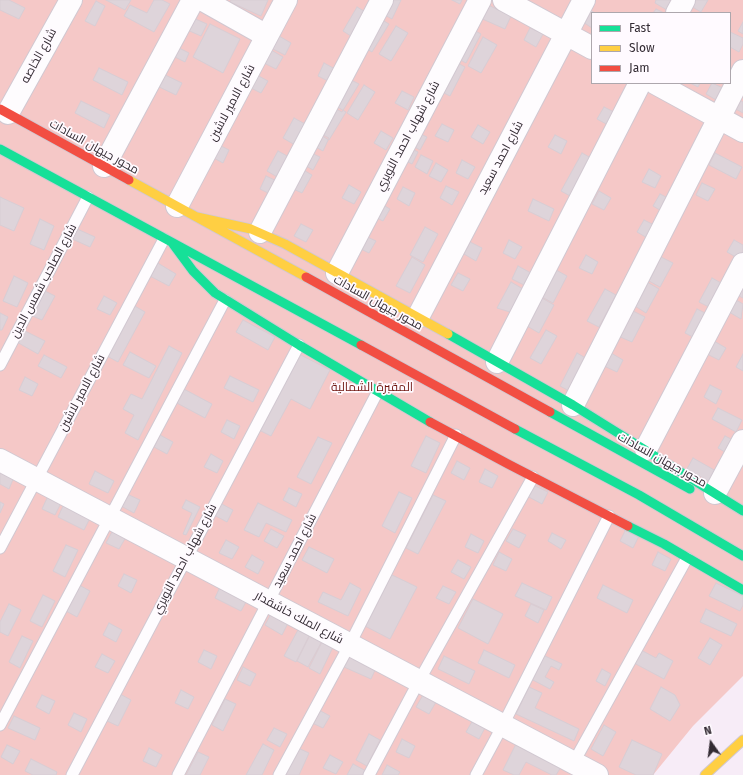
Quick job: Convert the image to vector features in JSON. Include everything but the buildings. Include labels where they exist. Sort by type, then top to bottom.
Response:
[{"type":"main road","name":"محور جيهان السادات","points":[[4,111],[649,466],[743,521]]},
{"type":"main road","points":[[0,150],[597,474],[639,495],[743,556]]},
{"type":"main road","points":[[197,217],[234,224],[260,232],[337,273],[573,405],[646,449],[743,511]]},
{"type":"main road","points":[[169,242],[203,283],[225,300],[299,345],[456,436],[609,516],[743,590]]},
{"type":"main road","points":[[705,775],[743,740]]},
{"type":"street","name":"شارع الخاصه","points":[[4,111],[70,0]]},
{"type":"street","points":[[104,166],[193,0]]},
{"type":"street","points":[[203,0],[268,36]]},
{"type":"street","name":"شارع الامير لاشين","points":[[177,206],[286,0]]},
{"type":"street","points":[[260,232],[382,0]]},
{"type":"street","name":"شارع شهاب احمد النويري","points":[[337,273],[480,0]]},
{"type":"street","points":[[504,0],[591,47]]},
{"type":"street","name":"شارع احمد سعيد","points":[[418,317],[584,0]]},
{"type":"street","points":[[678,12],[684,0]]},
{"type":"street","points":[[573,405],[743,71]]},
{"type":"street","points":[[497,362],[639,84]]},
{"type":"street","points":[[658,84],[743,131]]},
{"type":"street","points":[[646,449],[743,264]]},
{"type":"street","points":[[715,493],[743,441]]},
{"type":"street","name":"شارع الملك خاشقدار","points":[[0,460],[597,775]]},
{"type":"lane","name":"شارع الصاحب شمس الدين","points":[[0,365],[88,197]]},
{"type":"lane","name":"شارع الامير لاشين","points":[[0,548],[36,479],[169,242]]},
{"type":"lane","points":[[0,726],[225,300]]},
{"type":"lane","name":"شارع شهاب احمد النويري","points":[[72,775],[185,558],[299,345]]},
{"type":"lane","name":"شارع احمد سعيد","points":[[178,775],[378,391]]},
{"type":"lane","points":[[278,775],[350,644],[456,436]]},
{"type":"lane","points":[[369,775],[419,681],[533,477]]},
{"type":"lane","points":[[476,775],[609,516]]},
{"type":"lane","points":[[574,762],[687,558]]},
{"type":"green space","name":"المقبرة الشمالية","points":[[0,0],[743,0],[743,676],[693,726],[653,775],[0,775]]},
{"type":"traffic: fast","points":[[0,149],[361,345]]},
{"type":"traffic: fast","points":[[173,244],[193,271],[215,293],[299,345],[430,422]]},
{"type":"traffic: fast","points":[[448,334],[573,405],[743,511]]},
{"type":"traffic: fast","points":[[550,412],[690,489]]},
{"type":"traffic: fast","points":[[515,429],[639,495],[743,556]]},
{"type":"traffic: fast","points":[[628,526],[664,544],[743,590]]},
{"type":"traffic: slow","points":[[129,180],[306,277]]},
{"type":"traffic: slow","points":[[197,217],[251,229],[285,244],[448,334]]},
{"type":"traffic: slow","points":[[705,775],[743,740]]},
{"type":"traffic: jam","points":[[0,109],[129,180]]},
{"type":"traffic: jam","points":[[306,277],[550,412]]},
{"type":"traffic: jam","points":[[361,345],[515,429]]},
{"type":"traffic: jam","points":[[430,422],[628,526]]}]
